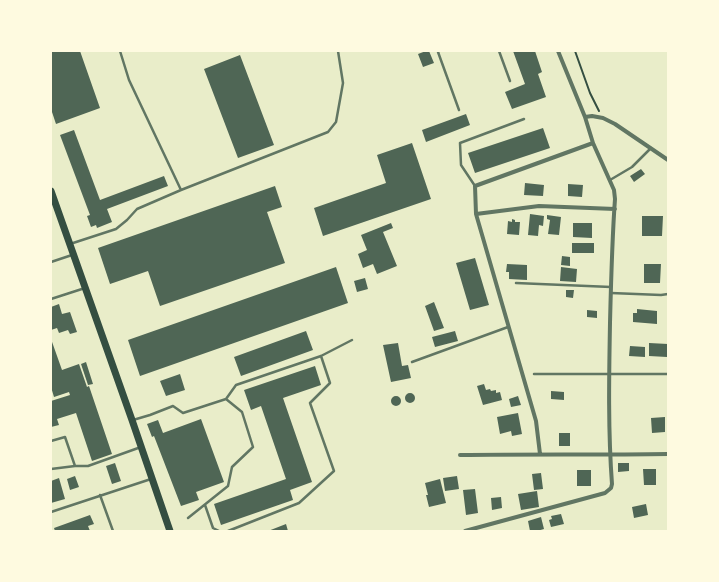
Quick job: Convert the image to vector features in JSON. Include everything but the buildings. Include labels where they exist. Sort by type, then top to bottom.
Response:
[{"type":"main road","points":[[51,192],[170,531]]},
{"type":"street","points":[[464,531],[605,493],[611,488],[612,484],[609,374],[615,209],[614,190],[593,143],[585,117],[558,51]]},
{"type":"street","points":[[585,117],[592,116],[602,118],[615,124],[668,160]]},
{"type":"street","points":[[540,454],[536,421],[476,214],[475,186],[593,143]]},
{"type":"street","points":[[476,214],[539,206],[615,209]]},
{"type":"street","points":[[460,455],[668,454]]},
{"type":"lane","points":[[120,51],[129,80],[181,190]]},
{"type":"lane","points":[[70,244],[116,229],[137,209],[328,132],[336,122],[343,83],[338,51]]},
{"type":"lane","points":[[439,51],[438,52],[459,110]]},
{"type":"lane","points":[[499,51],[510,81]]},
{"type":"lane","points":[[475,186],[461,165],[460,143],[524,119]]},
{"type":"lane","points":[[610,181],[632,166],[651,148]]},
{"type":"lane","points":[[51,262],[74,254]]},
{"type":"lane","points":[[516,283],[611,287]]},
{"type":"lane","points":[[51,299],[85,287]]},
{"type":"lane","points":[[611,292],[661,295],[668,294]]},
{"type":"lane","points":[[412,362],[509,327]]},
{"type":"lane","points":[[132,420],[173,406],[183,413],[226,399],[236,385],[321,356],[352,340]]},
{"type":"lane","points":[[228,531],[299,503],[334,471],[310,402],[330,383],[321,356]]},
{"type":"lane","points":[[534,374],[668,374]]},
{"type":"lane","points":[[188,518],[228,486],[232,467],[253,447],[242,412],[226,399]]},
{"type":"lane","points":[[51,441],[65,437],[75,466]]},
{"type":"lane","points":[[51,469],[88,466],[141,447]]},
{"type":"lane","points":[[51,512],[152,479]]},
{"type":"lane","points":[[100,495],[113,531]]},
{"type":"lane","points":[[205,505],[213,528],[219,531]]},
{"type":"path","points":[[575,51],[590,93],[602,118]]}]
